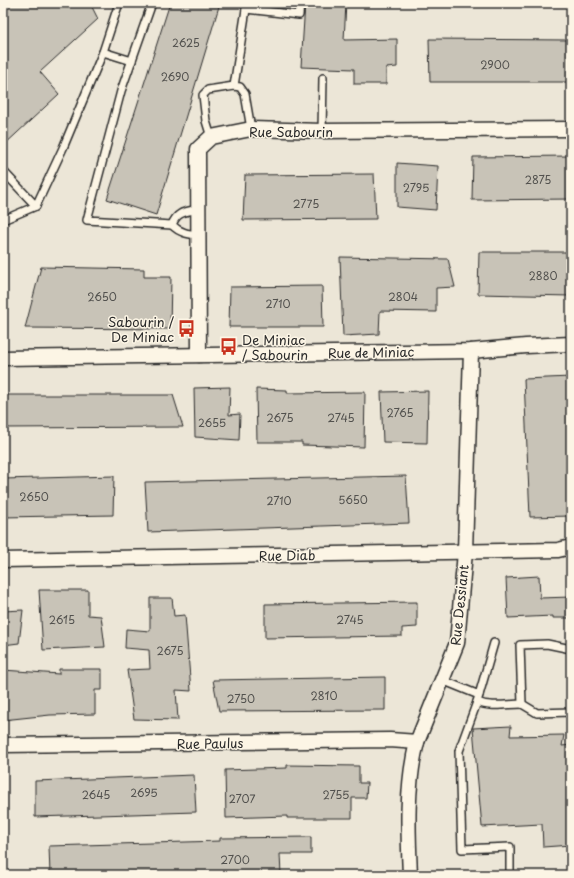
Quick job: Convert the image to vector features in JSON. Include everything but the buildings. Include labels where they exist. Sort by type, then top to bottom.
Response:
[{"type":"street","name":"Rue Sabourin","points":[[211,137],[251,129],[322,131],[571,129]]},
{"type":"street","points":[[199,355],[198,149],[211,137]]},
{"type":"street","name":"Rue de Miniac","points":[[3,358],[471,351],[571,344]]},
{"type":"street","name":"Rue Dessiant","points":[[410,875],[408,801],[411,770],[417,742],[457,643],[465,552],[471,351]]},
{"type":"street","name":"Rue Diab","points":[[3,560],[558,550],[571,547]]},
{"type":"street","name":"Rue Paulus","points":[[3,745],[390,740],[417,742]]},
{"type":"lane","points":[[3,220],[36,206],[63,148],[103,52],[119,3]]},
{"type":"lane","points":[[152,3],[121,91],[87,220],[172,225],[183,233],[199,235]]},
{"type":"lane","points":[[234,86],[247,6],[299,15],[300,3]]},
{"type":"lane","points":[[103,52],[132,61]]},
{"type":"lane","points":[[322,131],[323,78]]},
{"type":"lane","points":[[211,137],[206,121],[203,95],[208,90],[234,86],[240,87],[244,94],[251,129]]},
{"type":"lane","points":[[3,171],[36,206]]},
{"type":"lane","points":[[172,225],[181,213],[199,209]]},
{"type":"lane","points":[[494,643],[478,699],[460,744],[458,755],[462,849],[510,847],[510,875]]},
{"type":"lane","points":[[522,704],[520,645],[547,644],[571,649]]},
{"type":"lane","points":[[442,680],[492,705],[522,704],[537,713],[571,712]]},
{"type":"shaded area","points":[[3,3],[571,3],[571,873],[509,875],[3,875]]},
{"type":"place","name":"Sabourin / De Miniac","points":[[187,328]]},
{"type":"place","name":"De Miniac / Sabourin","points":[[229,346]]}]
